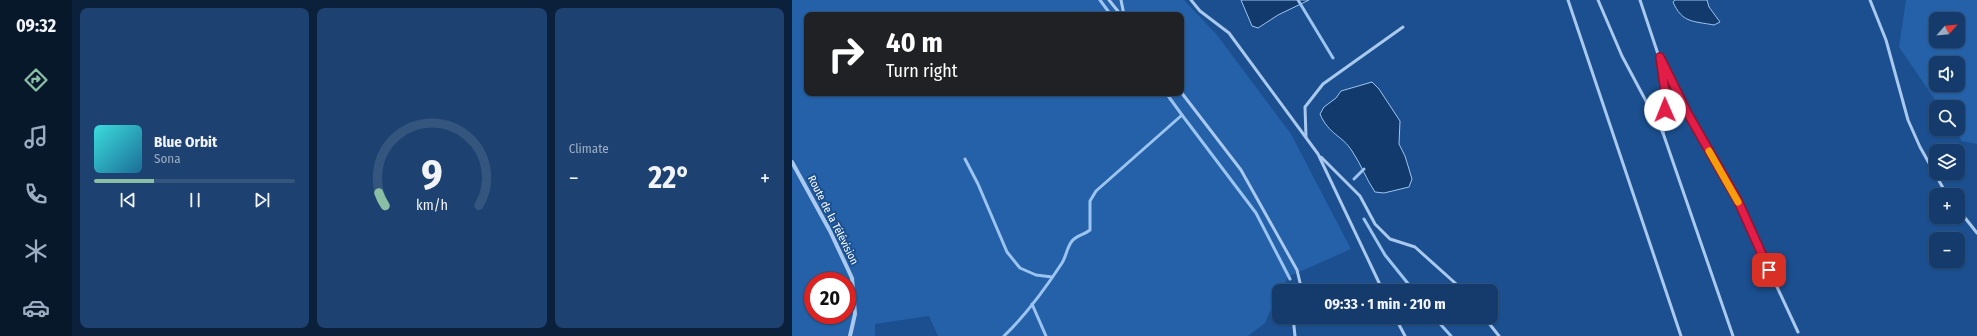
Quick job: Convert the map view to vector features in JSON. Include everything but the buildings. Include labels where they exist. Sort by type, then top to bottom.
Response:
[{"type":"street","name":"Route de la Télévision","points":[[792,162],[830,231],[852,278],[855,314],[850,336]]},
{"type":"lane","points":[[1109,0],[1119,12]]},
{"type":"lane","points":[[1121,0],[1122,12]]},
{"type":"lane","points":[[1191,0],[1200,11],[1229,32],[1318,154],[1360,196],[1375,224],[1390,238],[1415,246],[1456,284]]},
{"type":"lane","points":[[1568,0],[1681,336]]},
{"type":"lane","points":[[1598,0],[1622,56],[1664,133],[1732,336]]},
{"type":"lane","points":[[1640,0],[1660,57],[1688,114],[1738,201],[1798,332]]},
{"type":"lane","points":[[1870,0],[1886,40],[1908,120],[1920,147],[1943,188]]},
{"type":"lane","points":[[1306,137],[1305,107],[1323,84],[1403,27]]},
{"type":"lane","points":[[1660,57],[1666,98],[1664,133]]},
{"type":"lane","points":[[1184,96],[1241,170],[1296,270],[1300,284]]},
{"type":"lane","points":[[1318,154],[1380,284]]},
{"type":"lane","points":[[1965,218],[1977,233]]},
{"type":"lane","points":[[1294,324],[1295,336]]},
{"type":"lane","points":[[1399,324],[1405,336]]},
{"type":"lane","points":[[1490,324],[1499,336]]},
{"type":"shaded area","points":[[792,0],[1184,0],[1217,35],[1291,134],[1351,249],[1288,277],[1284,284],[1272,284],[1272,307],[1265,323],[1248,336],[938,336],[929,316],[875,324],[875,336],[792,336]]},
{"type":"shaded area","points":[[1241,0],[1309,0],[1278,15],[1258,28],[1252,26]]},
{"type":"shaded area","points":[[1675,0],[1707,0],[1709,7],[1720,22],[1714,25],[1689,20],[1680,14],[1676,9],[1673,2]]},
{"type":"shaded area","points":[[1906,0],[1977,0],[1977,144],[1962,141],[1959,136],[1965,136],[1965,100],[1935,100],[1930,92],[1965,92],[1965,56],[1929,56],[1929,91],[1899,47]]},
{"type":"shaded area","points":[[1372,82],[1379,89],[1400,121],[1399,144],[1405,156],[1412,179],[1409,187],[1384,193],[1375,192],[1352,151],[1344,141],[1331,131],[1320,114],[1324,107],[1336,98],[1341,91]]},
{"type":"waterway","points":[[1100,0],[1109,12]]},
{"type":"waterway","points":[[1298,0],[1333,58]]},
{"type":"waterway","points":[[1004,336],[1028,311],[1049,282],[1063,261],[1072,241],[1076,237],[1090,230],[1090,201],[1096,191],[1182,115],[1168,96]]},
{"type":"waterway","points":[[1182,115],[1256,213],[1290,279]]},
{"type":"waterway","points":[[965,159],[978,184],[1007,252],[1020,268],[1036,275],[1052,277]]},
{"type":"waterway","points":[[1354,179],[1364,169]]},
{"type":"waterway","points":[[1364,219],[1385,255],[1408,284]]},
{"type":"waterway","points":[[1032,304],[1046,336]]},
{"type":"waterway","points":[[1440,324],[1451,336]]},
{"type":"slow traffic","points":[[1709,151],[1738,202]]},
{"type":"route","points":[[1665,110],[1666,98],[1660,57],[1688,114],[1738,201],[1769,270]]}]
